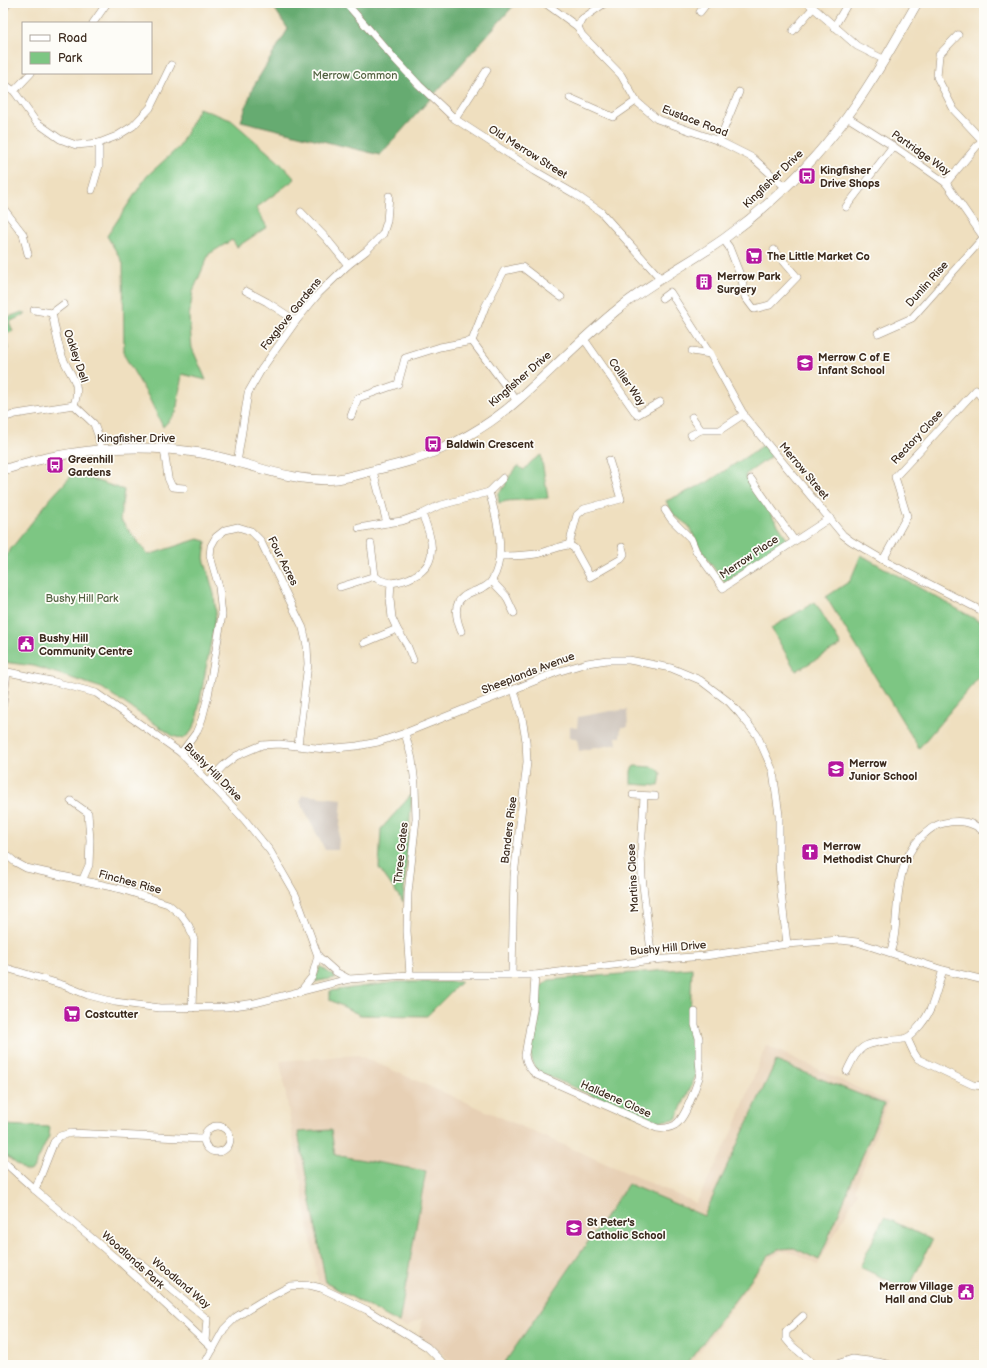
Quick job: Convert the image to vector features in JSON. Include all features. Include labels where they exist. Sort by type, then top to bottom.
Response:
[{"type":"street","points":[[3,8],[7,3]]},
{"type":"street","points":[[94,22],[107,3]]},
{"type":"street","name":"Old Merrow Street","points":[[346,3],[419,85],[455,119],[601,212],[660,279]]},
{"type":"street","name":"Eustace Road","points":[[545,3],[578,27],[582,35],[621,75],[636,101],[657,119],[719,141],[753,158],[785,187]]},
{"type":"street","points":[[578,27],[582,19],[605,3]]},
{"type":"street","points":[[700,12],[707,3]]},
{"type":"street","points":[[834,27],[848,3]]},
{"type":"street","name":"Kingfisher Drive","points":[[3,470],[48,457],[101,449],[164,448],[207,454],[237,463],[312,480],[335,479],[412,460],[442,448],[487,423],[517,401],[619,308],[660,279],[723,239],[754,215],[785,187],[825,145],[847,117],[885,60],[917,3]]},
{"type":"street","points":[[793,31],[810,5],[857,46],[885,60]]},
{"type":"street","points":[[946,183],[983,139],[954,110],[937,77],[939,55],[958,35]]},
{"type":"street","points":[[3,84],[14,91],[36,122],[60,139],[76,144],[99,143],[117,136],[133,126],[150,108],[171,65]]},
{"type":"street","points":[[455,119],[487,70]]},
{"type":"street","points":[[14,91],[31,74]]},
{"type":"street","points":[[719,141],[739,92]]},
{"type":"street","points":[[570,98],[613,117],[636,101]]},
{"type":"street","name":"Partridge Way","points":[[847,117],[894,146],[946,183],[984,238]]},
{"type":"street","points":[[92,190],[98,166],[99,143]]},
{"type":"street","points":[[846,207],[894,146]]},
{"type":"street","name":"Foxglove Gardens","points":[[237,463],[248,393],[261,370],[296,321],[319,293],[383,234],[387,221],[389,196]]},
{"type":"street","points":[[3,208],[23,234],[28,254]]},
{"type":"street","points":[[301,212],[326,238],[348,265]]},
{"type":"street","name":"Dunlin Rise","points":[[878,333],[912,318],[984,238]]},
{"type":"street","points":[[723,239],[729,247],[740,276],[745,298],[754,309],[770,305],[797,277],[774,250]]},
{"type":"street","points":[[472,341],[485,307],[504,270],[522,267],[561,297]]},
{"type":"street","points":[[246,291],[268,302],[296,321]]},
{"type":"street","name":"Merrow Street","points":[[662,298],[670,292],[710,354],[744,414],[843,535],[884,560],[984,612]]},
{"type":"street","points":[[34,310],[52,313],[64,304]]},
{"type":"street","name":"Oakley Dell","points":[[52,313],[62,357],[77,384],[77,396],[74,405]]},
{"type":"street","name":"Collier Way","points":[[584,339],[637,416],[660,402]]},
{"type":"street","points":[[472,341],[517,401]]},
{"type":"street","points":[[351,416],[358,398],[398,384],[405,358],[440,347],[472,341]]},
{"type":"street","points":[[692,351],[710,354]]},
{"type":"street","name":"Rectory Close","points":[[884,560],[907,516],[895,477],[976,390],[984,401]]},
{"type":"street","points":[[3,418],[16,414],[74,405],[94,424],[101,449]]},
{"type":"street","points":[[691,435],[700,430],[720,430],[744,414]]},
{"type":"street","points":[[692,417],[700,430]]},
{"type":"street","points":[[164,448],[168,478],[172,488],[184,488]]},
{"type":"street","points":[[569,545],[577,515],[584,509],[621,499],[609,460]]},
{"type":"street","points":[[372,471],[387,523]]},
{"type":"street","points":[[359,528],[402,521],[422,514],[438,506],[489,492],[503,478]]},
{"type":"street","points":[[752,478],[794,540]]},
{"type":"street","points":[[461,631],[456,616],[459,602],[463,597],[485,587],[492,581],[500,556],[496,515],[489,492]]},
{"type":"street","name":"Merrow Place","points":[[665,510],[671,519],[691,540],[696,551],[723,588],[794,540],[830,518]]},
{"type":"street","points":[[371,544],[375,576],[380,580],[390,584],[407,580],[415,576],[423,571],[432,553],[432,541],[422,514]]},
{"type":"street","name":"Four Acres","points":[[180,753],[196,733],[202,719],[208,696],[222,615],[219,588],[210,556],[211,546],[216,537],[225,530],[238,527],[251,531],[260,540],[303,628],[307,646],[308,664],[298,745]]},
{"type":"street","points":[[500,556],[530,555],[561,545],[569,545],[574,548],[590,577],[621,560],[624,554],[622,547]]},
{"type":"street","points":[[340,587],[375,576]]},
{"type":"street","points":[[492,581],[506,596],[514,614]]},
{"type":"street","points":[[390,584],[392,618],[407,645],[413,660]]},
{"type":"street","points":[[364,643],[397,629]]},
{"type":"street","name":"Sheeplands Avenue","points":[[208,782],[223,766],[236,756],[262,745],[279,744],[325,748],[357,746],[378,742],[405,733],[557,672],[587,663],[607,660],[629,660],[671,668],[700,680],[729,702],[756,735],[773,771],[779,815],[780,893],[787,944]]},
{"type":"street","points":[[3,704],[5,671]]},
{"type":"street","name":"Bushy Hill Drive","points":[[5,671],[96,693],[180,753],[244,819],[270,851],[296,896],[318,956],[336,972],[349,979]]},
{"type":"street","name":"Banders Rise","points":[[512,974],[514,876],[527,762],[526,741],[522,718],[514,690]]},
{"type":"street","name":"Three Gates","points":[[405,733],[415,773],[416,819],[408,893],[407,931],[410,975]]},
{"type":"street","points":[[633,795],[655,796]]},
{"type":"street","name":"Martins Close","points":[[644,796],[642,862],[645,908],[652,960]]},
{"type":"street","points":[[71,801],[88,813],[90,840],[89,865],[82,880]]},
{"type":"street","points":[[890,952],[894,942],[897,897],[903,868],[907,856],[916,842],[931,827],[952,821],[967,822],[984,832]]},
{"type":"street","name":"Finches Rise","points":[[3,852],[15,862],[26,868],[121,889],[168,904],[181,915],[189,926],[194,940],[192,1008]]},
{"type":"street","name":"Bushy Hill Drive","points":[[3,967],[63,985],[88,995],[115,1002],[160,1008],[226,1007],[255,1003],[349,979],[410,975],[535,975],[652,960],[705,956],[787,944],[849,940],[943,970],[984,980]]},
{"type":"street","points":[[300,992],[312,977],[318,956]]},
{"type":"street","points":[[847,1071],[858,1050],[879,1042],[907,1038],[922,1024],[930,1011],[943,970]]},
{"type":"street","name":"Halldene Close","points":[[535,975],[533,1009],[525,1055],[532,1071],[537,1076],[656,1128],[668,1128],[681,1120],[699,1078],[699,1038],[695,1025],[695,1012]]},
{"type":"street","points":[[907,1038],[918,1059],[973,1085],[984,1086]]},
{"type":"street","points":[[35,1190],[54,1142],[60,1136],[71,1132],[203,1139]]},
{"type":"street","name":"Woodlands Park","points":[[3,1161],[120,1262],[213,1349]]},
{"type":"street","name":"Woodland Way","points":[[120,1262],[138,1261],[207,1319],[205,1341]]},
{"type":"street","points":[[204,1365],[224,1329],[236,1317],[290,1286],[309,1285],[321,1288],[367,1310],[427,1347],[445,1365]]},
{"type":"street","points":[[803,1316],[786,1332],[786,1339],[815,1365]]},
{"type":"street","points":[[834,1365],[852,1359],[890,1365]]},
{"type":"shaded area","points":[[627,710],[628,727],[621,727],[620,737],[616,737],[617,744],[579,751],[577,739],[570,738],[570,727],[577,728],[578,717],[611,711]]},
{"type":"shaded area","points":[[303,795],[342,799],[338,850],[325,850],[300,802]]},
{"type":"shaded area","name":"St Peter's Catholic School","points":[[766,1045],[888,1102],[855,1190],[858,1192],[818,1265],[792,1252],[781,1252],[768,1259],[690,1365],[456,1365],[419,1335],[422,1318],[406,1327],[353,1298],[318,1282],[280,1061],[358,1055],[696,1203],[733,1131]]},
{"type":"green space","name":"Merrow Common","points":[[271,3],[516,3],[380,155],[241,121],[253,87],[288,29]]},
{"type":"green space","points":[[199,108],[231,120],[279,162],[295,179],[256,208],[267,227],[237,247],[232,240],[209,254],[193,291],[189,317],[192,348],[206,380],[182,374],[176,413],[163,427],[148,396],[124,355],[123,263],[107,236],[147,176],[179,147]]},
{"type":"green space","points":[[22,312],[26,314],[9,322],[13,331],[4,335],[8,349],[3,350],[3,319]]},
{"type":"green space","points":[[764,445],[773,455],[745,475],[788,540],[725,583],[700,549],[689,526],[674,515],[666,501],[706,483]]},
{"type":"green space","points":[[541,455],[548,498],[499,503],[498,494],[506,485],[505,482],[518,466],[524,470],[532,461]]},
{"type":"green space","name":"Bushy Hill Park","points":[[74,473],[124,490],[120,519],[148,555],[198,539],[206,541],[204,558],[214,594],[216,614],[196,722],[191,732],[183,739],[173,736],[102,688],[34,666],[3,662],[3,559],[50,499]]},
{"type":"green space","points":[[861,555],[984,624],[980,676],[919,748],[826,597],[850,581]]},
{"type":"green space","points":[[815,602],[841,645],[796,671],[771,628]]},
{"type":"green space","points":[[635,766],[653,767],[658,769],[661,774],[659,786],[631,784],[631,771]]},
{"type":"green space","points":[[412,794],[403,902],[379,868],[381,829]]},
{"type":"green space","points":[[320,966],[336,978],[312,982],[318,973]]},
{"type":"green space","points":[[692,968],[690,1016],[697,1073],[676,1119],[653,1122],[541,1073],[534,1067],[530,1052],[539,988],[549,980]]},
{"type":"green space","points":[[397,982],[461,982],[427,1016],[360,1015],[330,1000],[330,991]]},
{"type":"green space","points":[[776,1061],[884,1104],[819,1260],[794,1248],[780,1249],[769,1255],[686,1365],[503,1365],[628,1184],[704,1216]]},
{"type":"green space","points":[[3,1125],[50,1127],[49,1136],[32,1170],[24,1170],[3,1153]]},
{"type":"green space","points":[[331,1130],[335,1155],[426,1171],[399,1323],[326,1283],[298,1132]]},
{"type":"green space","points":[[884,1217],[932,1240],[908,1290],[860,1267]]},
{"type":"place","name":"Kingfisher Drive Shops","points":[[807,176]]},
{"type":"place","name":"The Little Market Co","points":[[754,256]]},
{"type":"place","name":"Merrow Park Surgery","points":[[704,282]]},
{"type":"place","name":"Merrow C of E Infant School","points":[[805,363]]},
{"type":"place","name":"Baldwin Crescent","points":[[433,444]]},
{"type":"place","name":"Greenhill Gardens","points":[[55,465]]},
{"type":"place","name":"Bushy Hill Community Centre","points":[[26,644]]},
{"type":"place","name":"Merrow Junior School","points":[[836,769]]},
{"type":"place","name":"Merrow Methodist Church","points":[[810,852]]},
{"type":"place","name":"Costcutter","points":[[72,1014]]},
{"type":"place","name":"St Peter's Catholic School","points":[[574,1228]]},
{"type":"place","name":"Merrow Village Hall and Club","points":[[966,1292]]}]
